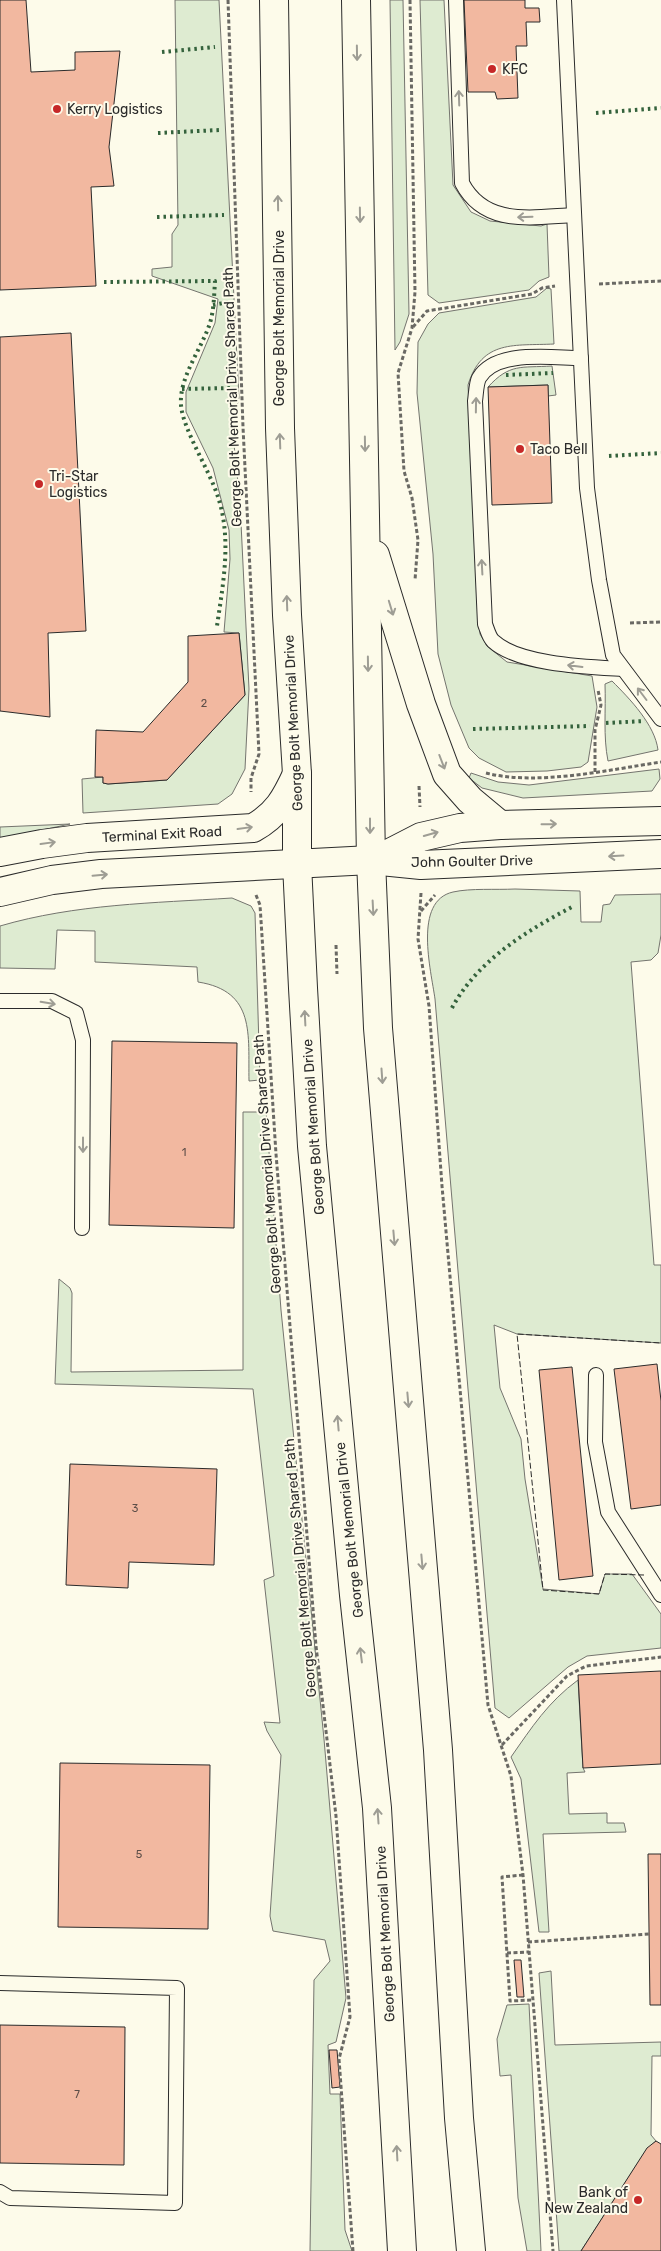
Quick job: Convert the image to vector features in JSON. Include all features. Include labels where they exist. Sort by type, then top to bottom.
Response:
[{"type":"main road","name":"George Bolt Memorial Drive","points":[[274,0],[280,428],[287,615],[297,774],[297,864],[312,1146],[377,1808],[402,2251]]},
{"type":"main road","points":[[356,0],[371,860],[379,1037],[438,1750],[459,2118],[471,2251]]},
{"type":"main road","points":[[366,528],[421,704],[446,774],[470,800],[500,824]]},
{"type":"main road","name":"Terminal Exit Road","points":[[0,852],[87,838],[252,828],[272,816],[279,808],[297,774]]},
{"type":"main road","name":"John Goulter Drive","points":[[371,860],[386,855],[420,837],[444,830],[500,824],[661,821]]},
{"type":"main road","name":"John Goulter Drive","points":[[371,860],[421,865],[661,854]]},
{"type":"main road","points":[[0,892],[52,880],[101,874],[371,860]]},
{"type":"lane","points":[[456,0],[462,183],[468,195],[487,210],[510,218],[574,215]]},
{"type":"lane","points":[[564,0],[587,488],[598,580],[613,655],[661,719]]},
{"type":"lane","points":[[581,358],[518,357],[498,361],[478,378],[475,401],[485,624],[492,640],[513,654],[572,666],[623,669]]},
{"type":"lane","points":[[0,1001],[52,1001],[76,1013],[83,1040],[82,1228]]},
{"type":"lane","points":[[596,1375],[595,1442],[608,1512],[661,1595]]},
{"type":"lane","points":[[0,1983],[177,1988],[175,2203],[10,2198],[0,2192]]},
{"type":"path","name":"George Bolt Memorial Drive Shared Path","points":[[228,0],[243,427],[259,754],[251,778],[251,792]]},
{"type":"path","points":[[410,0],[415,292],[412,328],[398,373],[404,471],[412,498],[418,540],[415,581]]},
{"type":"path","points":[[412,328],[427,311],[532,294],[542,288],[661,281]]},
{"type":"path","points":[[484,772],[504,777],[520,778],[595,772],[661,762]]},
{"type":"path","points":[[420,837],[419,786],[446,774]]},
{"type":"path","points":[[421,865],[421,912],[418,921],[418,939],[429,1006],[442,1186],[488,1705],[511,1776],[523,1875],[553,2251]]},
{"type":"path","name":"George Bolt Memorial Drive Shared Path","points":[[256,889],[260,905],[276,1154],[315,1636],[336,1816],[350,2017],[340,2059],[354,2251]]},
{"type":"path","points":[[336,945],[337,974]]},
{"type":"path","points":[[501,1745],[567,1676],[586,1666],[661,1657]]},
{"type":"path","points":[[523,1875],[502,1878],[510,2001],[533,2000]]},
{"type":"path","points":[[528,1942],[649,1934]]},
{"type":"path","points":[[507,1953],[529,1952]]},
{"type":"green space","points":[[175,0],[219,0],[239,398],[232,425],[240,502],[249,689],[245,769],[232,794],[218,804],[83,813],[82,779],[103,777],[103,783],[108,784],[167,780],[245,695],[239,633],[224,632],[230,559],[229,530],[213,468],[186,412],[186,392],[215,323],[218,299],[152,276],[152,269],[172,267],[172,234],[178,225]]},
{"type":"green space","points":[[390,0],[403,0],[409,314],[400,342],[395,350]]},
{"type":"green space","points":[[420,0],[444,0],[453,185],[471,212],[490,221],[541,226],[547,224],[549,277],[539,281],[529,290],[439,303],[428,295]]},
{"type":"green space","points":[[547,288],[551,289],[554,344],[513,346],[491,352],[482,359],[474,370],[468,385],[480,634],[487,646],[507,662],[592,676],[597,707],[588,762],[581,767],[547,771],[506,772],[479,758],[469,748],[451,705],[438,654],[433,554],[417,393],[418,342],[428,324],[439,313],[536,297]]},
{"type":"green space","points":[[552,366],[556,395],[548,396],[548,385],[488,387],[510,370],[524,367]]},
{"type":"green space","points":[[612,681],[634,704],[647,722],[658,750],[608,761],[605,733],[605,684]]},
{"type":"green space","points":[[659,769],[660,779],[652,791],[523,798],[482,788],[469,778],[471,773],[498,782],[529,785]]},
{"type":"green space","points":[[70,824],[0,839],[0,827]]},
{"type":"green space","points":[[515,889],[580,891],[581,922],[601,922],[603,905],[610,904],[615,895],[661,894],[661,935],[658,953],[651,960],[631,962],[654,1265],[661,1265],[661,1343],[517,1334],[494,1325],[500,1388],[521,1439],[525,1479],[543,1589],[599,1594],[605,1574],[632,1574],[661,1614],[661,1648],[587,1656],[568,1667],[509,1718],[495,1708],[435,999],[428,955],[428,938],[429,922],[433,908],[441,898],[460,891]]},
{"type":"green space","points":[[232,898],[251,906],[255,913],[260,1080],[249,1081],[248,1032],[245,1018],[239,1005],[230,995],[217,987],[198,982],[197,967],[95,962],[95,931],[57,930],[55,969],[0,968],[0,926],[57,913],[86,909],[144,903]]},
{"type":"green space","points":[[243,1112],[266,1112],[281,1310],[324,1739],[346,1998],[336,2042],[328,2045],[330,2094],[340,2094],[345,2230],[352,2251],[310,2251],[314,1980],[330,1961],[325,1940],[273,1931],[270,1916],[281,1755],[264,1722],[280,1723],[264,1580],[274,1576],[253,1389],[55,1384],[59,1279],[70,1288],[72,1293],[71,1372],[243,1370]]},
{"type":"green space","points":[[578,1680],[583,1768],[585,1772],[567,1773],[569,1814],[607,1813],[607,1823],[624,1823],[626,1832],[543,1834],[549,1932],[539,1932],[521,1779],[511,1757],[549,1706]]},
{"type":"green space","points":[[551,1971],[555,2045],[661,2042],[661,2056],[652,2056],[651,2135],[656,2141],[647,2149],[581,2251],[559,2251],[539,1973]]},
{"type":"green space","points":[[529,2004],[541,2251],[527,2251],[518,2198],[511,2075],[500,2076],[497,2039],[507,2005]]},
{"type":"building","name":"Kerry Logistics","points":[[0,0],[26,0],[31,72],[75,70],[75,52],[120,51],[109,147],[114,186],[91,187],[96,286],[0,290]]},
{"type":"building","name":"KFC","points":[[464,0],[525,0],[525,8],[539,8],[540,22],[526,22],[527,46],[516,46],[518,98],[497,99],[495,92],[468,92]]},
{"type":"building","name":"Tri-Star Logistics","points":[[71,333],[86,631],[48,633],[50,717],[0,711],[0,337]]},
{"type":"building","name":"Taco Bell","points":[[548,385],[552,503],[492,505],[488,387]]},
{"type":"building","points":[[239,633],[245,695],[167,780],[108,784],[103,783],[103,777],[95,777],[96,730],[143,732],[188,682],[188,636]]},
{"type":"building","points":[[112,1041],[237,1043],[234,1228],[109,1225]]},
{"type":"building","points":[[657,1364],[661,1401],[661,1505],[631,1509],[614,1369]]},
{"type":"building","points":[[572,1367],[593,1576],[559,1580],[539,1370]]},
{"type":"building","points":[[70,1464],[217,1469],[214,1565],[129,1562],[128,1588],[66,1585]]},
{"type":"building","points":[[661,1671],[661,1764],[583,1768],[578,1675]]},
{"type":"building","points":[[60,1763],[210,1765],[208,1929],[58,1927]]},
{"type":"building","points":[[648,1854],[661,1854],[661,2005],[650,2005]]},
{"type":"building","points":[[514,1960],[521,1960],[524,1997],[517,1997]]},
{"type":"building","points":[[0,2025],[125,2027],[124,2165],[0,2163]]},
{"type":"building","points":[[329,2050],[337,2050],[340,2087],[332,2088]]},
{"type":"building","name":"Bank of New Zealand","points":[[656,2141],[661,2144],[661,2251],[581,2251],[647,2148]]},
{"type":"hedge","points":[[162,52],[215,47]]},
{"type":"hedge","points":[[596,113],[661,108]]},
{"type":"hedge","points":[[158,133],[220,130]]},
{"type":"hedge","points":[[157,217],[224,215]]},
{"type":"hedge","points":[[104,282],[215,281],[211,321],[183,385],[181,405],[191,438],[218,497],[225,529],[225,562],[217,626]]},
{"type":"hedge","points":[[213,305],[229,302]]},
{"type":"hedge","points":[[506,375],[553,373]]},
{"type":"hedge","points":[[182,389],[231,388]]},
{"type":"hedge","points":[[609,456],[661,453]]},
{"type":"hedge","points":[[606,723],[645,721]]},
{"type":"hedge","points":[[473,729],[590,726]]},
{"type":"hedge","points":[[452,1008],[462,991],[475,976],[504,949],[537,926],[572,907]]},
{"type":"fence","points":[[644,1575],[605,1574],[599,1594],[543,1590],[517,1334],[661,1343]]},
{"type":"place","name":"KFC","points":[[492,69]]},
{"type":"place","name":"Kerry Logistics","points":[[57,109]]},
{"type":"place","name":"Taco Bell","points":[[520,449]]},
{"type":"place","name":"Tri-Star Logistics","points":[[39,484]]},
{"type":"place","name":"Bank of New Zealand","points":[[638,2200]]}]
